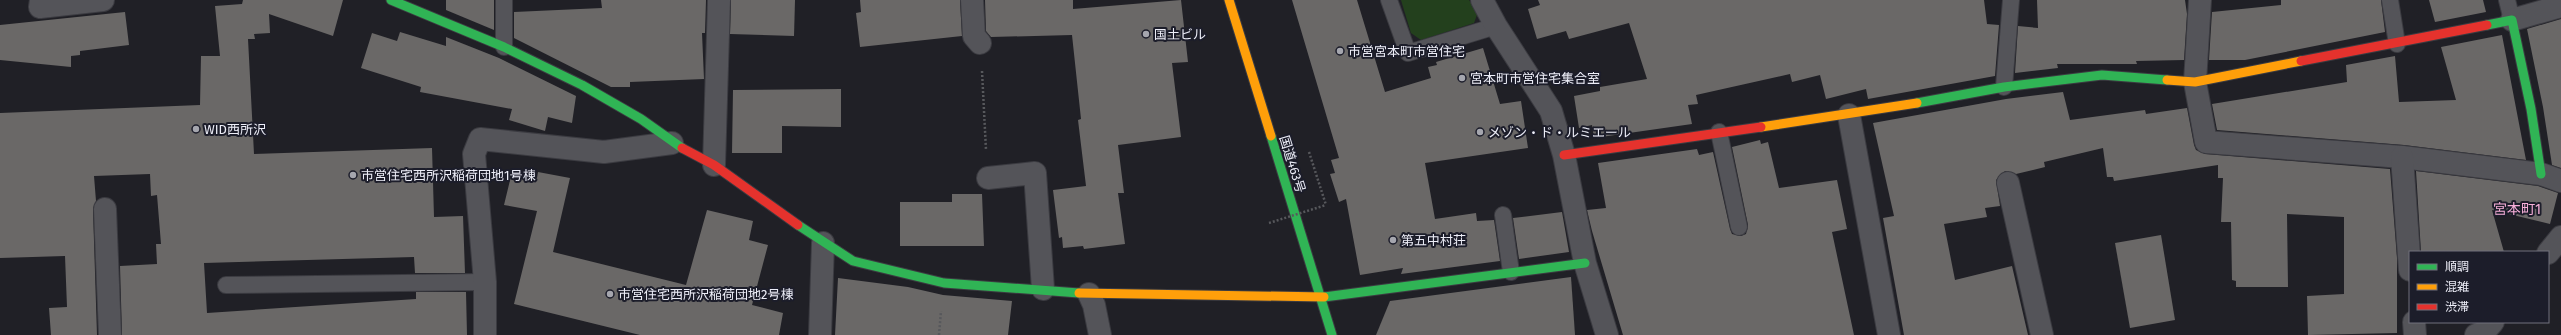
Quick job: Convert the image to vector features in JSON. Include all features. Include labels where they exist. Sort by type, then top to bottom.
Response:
[{"type":"main road","points":[[392,0],[504,47],[582,85],[641,119],[672,143],[714,165],[823,243],[853,261],[944,283],[1043,289],[1089,294],[1320,297],[1585,263]]},
{"type":"main road","name":"国道463号","points":[[1229,0],[1332,335]]},
{"type":"main road","points":[[1564,155],[1719,132],[1849,115],[2004,87],[2102,75],[2195,82],[2397,44],[2510,10],[2531,109],[2541,174]]},
{"type":"street","points":[[41,0],[40,7],[103,0]]},
{"type":"street","points":[[714,165],[719,0]]},
{"type":"street","points":[[972,0],[974,36],[980,43]]},
{"type":"street","points":[[1482,0],[1496,26],[1551,111],[1564,155],[1585,263],[1607,335]]},
{"type":"street","points":[[2200,0],[2195,82],[2206,142],[2402,157],[2541,174],[2561,181]]},
{"type":"street","points":[[2510,10],[2561,6]]},
{"type":"street","points":[[1849,115],[1889,335]]},
{"type":"street","points":[[485,335],[485,282],[474,154],[480,139],[604,152],[672,143]]},
{"type":"street","points":[[2402,157],[2409,256]]},
{"type":"street","points":[[988,178],[1035,174],[1043,289]]},
{"type":"street","points":[[2008,183],[2042,335]]},
{"type":"street","points":[[105,209],[110,335]]},
{"type":"street","points":[[2549,252],[2561,237]]},
{"type":"street","points":[[820,335],[823,243]]},
{"type":"street","points":[[1089,294],[1094,305],[1100,335]]},
{"type":"street","points":[[2414,323],[2415,335]]},
{"type":"street","points":[[2476,335],[2484,332],[2492,323]]},
{"type":"lane","points":[[504,0],[504,47]]},
{"type":"lane","points":[[1389,0],[1408,54],[1496,26]]},
{"type":"lane","points":[[2004,87],[2011,0]]},
{"type":"lane","points":[[2390,0],[2397,44]]},
{"type":"lane","points":[[1719,132],[1739,226]]},
{"type":"lane","points":[[1503,215],[1511,272]]},
{"type":"lane","points":[[226,285],[485,282]]},
{"type":"path","points":[[980,43],[988,178]]},
{"type":"path","points":[[1269,223],[1326,205],[1309,152]]},
{"type":"green space","points":[[1401,0],[1469,0],[1478,12],[1474,23],[1421,40],[1411,33]]},
{"type":"building","points":[[243,0],[343,0],[333,36],[269,14],[270,33],[254,34],[255,39],[248,39],[254,154],[432,148],[434,217],[463,216],[465,273],[415,273],[414,257],[204,263],[207,313],[416,299],[416,292],[466,292],[467,335],[122,335],[120,266],[157,264],[156,244],[161,244],[157,195],[151,196],[150,174],[94,176],[96,201],[93,210],[97,335],[51,335],[49,308],[67,307],[65,256],[0,258],[0,113],[200,105],[201,56],[220,56],[215,6],[242,4]]},
{"type":"building","points":[[446,0],[494,0],[494,30],[446,10]]},
{"type":"building","points":[[601,0],[706,0],[705,33],[702,33],[704,79],[630,82],[630,87],[611,87],[514,38],[514,12],[602,8]]},
{"type":"building","points":[[731,0],[795,0],[794,36],[730,34]]},
{"type":"building","points":[[860,0],[960,0],[962,36],[860,47],[856,13],[861,12]]},
{"type":"building","points":[[985,0],[1073,0],[1073,9],[1181,0],[1188,62],[1172,63],[1181,137],[1118,145],[1124,193],[1118,193],[1125,244],[1084,249],[1083,246],[1063,248],[1062,237],[1059,238],[1053,190],[1086,186],[1078,120],[1081,119],[1072,35],[991,37],[986,31]]},
{"type":"building","points":[[1292,0],[1357,0],[1385,92],[1431,78],[1428,67],[1437,65],[1436,62],[1483,48],[1500,104],[1521,101],[1528,148],[1425,163],[1435,219],[1476,213],[1477,221],[1494,220],[1500,261],[1401,274],[1403,268],[1360,275],[1346,199],[1339,202],[1330,174],[1335,173],[1331,160],[1339,158]]},
{"type":"building","points":[[1538,0],[1984,0],[1987,24],[1999,25],[1995,76],[1868,99],[1866,89],[1826,99],[1820,75],[1792,82],[1790,74],[1696,95],[1698,104],[1688,105],[1692,124],[1594,138],[1592,125],[1579,128],[1574,96],[1600,91],[1600,87],[1647,79],[1629,23],[1569,39],[1566,31],[1537,39],[1528,9],[1540,5]]},
{"type":"building","points":[[2037,0],[2185,0],[2187,14],[2184,60],[2136,61],[2137,64],[2057,64],[2058,68],[2015,73],[2018,26],[2038,28]]},
{"type":"building","points":[[2281,0],[2381,0],[2385,32],[2245,60],[2209,60],[2212,12],[2281,5]]},
{"type":"building","points":[[2429,0],[2483,0],[2486,12],[2435,22]]},
{"type":"building","points":[[125,12],[129,45],[80,51],[80,55],[71,56],[71,67],[0,60],[0,25]]},
{"type":"building","points":[[2561,19],[2561,168],[2552,165],[2543,107],[2527,29]]},
{"type":"building","points":[[400,32],[446,46],[446,37],[499,58],[576,96],[572,123],[548,117],[545,131],[509,120],[512,109],[420,92],[421,87],[361,68],[372,33],[397,41]]},
{"type":"building","points":[[2502,35],[2526,160],[2404,145],[2217,130],[2212,104],[2347,82],[2346,65],[2395,56],[2399,102],[2456,100],[2441,47]]},
{"type":"building","points":[[841,89],[841,127],[782,126],[782,153],[732,153],[733,90]]},
{"type":"building","points":[[2063,92],[2070,120],[2145,110],[2146,114],[2187,108],[2194,145],[2196,150],[2205,154],[2390,169],[2397,258],[2397,333],[2308,335],[2307,296],[2344,294],[2344,217],[2287,214],[2288,287],[2236,287],[2236,281],[2232,280],[2231,222],[2221,222],[2223,178],[2218,178],[2218,165],[2114,181],[2113,177],[2107,177],[2103,148],[2044,162],[2045,167],[2016,174],[2005,171],[1996,180],[2000,206],[1985,208],[1987,217],[1944,224],[1955,280],[2012,266],[2028,335],[1904,335],[1883,218],[1894,216],[1873,123],[2006,99]]},
{"type":"building","points":[[1760,140],[1761,144],[1768,142],[1779,188],[1837,180],[1847,229],[1832,232],[1854,335],[1623,335],[1587,210],[1606,208],[1598,163],[1697,149],[1699,155],[1713,152],[1730,229],[1732,234],[1741,236],[1746,234],[1748,225],[1732,147]]},
{"type":"building","points":[[2416,171],[2538,186],[2558,193],[2550,224],[2492,210],[2504,251],[2421,251]]},
{"type":"building","points":[[512,172],[537,178],[538,172],[570,178],[553,252],[686,285],[707,210],[753,221],[749,240],[768,245],[752,305],[783,313],[779,335],[640,335],[514,304],[537,211],[504,205]]},
{"type":"building","points":[[952,194],[982,194],[984,246],[900,246],[900,202],[952,202]]},
{"type":"building","points":[[1562,212],[1569,252],[1519,259],[1513,218]]},
{"type":"building","points":[[2161,235],[2175,320],[2130,328],[2115,243]]},
{"type":"building","points":[[1571,277],[1575,335],[1376,335],[1390,301]]},
{"type":"building","points":[[838,278],[908,287],[943,295],[1012,301],[1008,335],[835,335]]},
{"type":"traffic: fast","points":[[391,0],[504,47],[582,85],[641,119],[682,148]]},
{"type":"traffic: fast","points":[[2487,25],[2512,20],[2531,109],[2541,174]]},
{"type":"traffic: fast","points":[[1917,103],[2004,87],[2102,75],[2167,80]]},
{"type":"traffic: fast","points":[[1271,136],[1332,335]]},
{"type":"traffic: fast","points":[[798,225],[853,261],[944,283],[1079,293]]},
{"type":"traffic: fast","points":[[1324,297],[1585,263]]},
{"type":"traffic: slow","points":[[1229,0],[1271,136]]},
{"type":"traffic: slow","points":[[2167,80],[2195,82],[2301,61]]},
{"type":"traffic: slow","points":[[1761,127],[1917,103]]},
{"type":"traffic: slow","points":[[1079,293],[1324,297]]},
{"type":"traffic: jam","points":[[2301,61],[2487,25]]},
{"type":"traffic: jam","points":[[1564,155],[1761,127]]},
{"type":"traffic: jam","points":[[682,148],[714,165],[798,225]]},
{"type":"place","name":"国土ビル","points":[[1146,34]]},
{"type":"place","name":"市営宮本町市営住宅","points":[[1340,51]]},
{"type":"place","name":"宮本町市営住宅集合室","points":[[1462,78]]},
{"type":"place","name":"WID西所沢","points":[[196,129]]},
{"type":"place","name":"メゾン・ド・ルミエール","points":[[1480,132]]},
{"type":"place","name":"市営住宅西所沢稲荷団地1号棟","points":[[353,175]]},
{"type":"place","name":"第五中村荘","points":[[1393,240]]},
{"type":"place","name":"市営住宅西所沢稲荷団地2号棟","points":[[610,294]]},
{"type":"district","name":"宮本町1","points":[[2517,209]]}]
